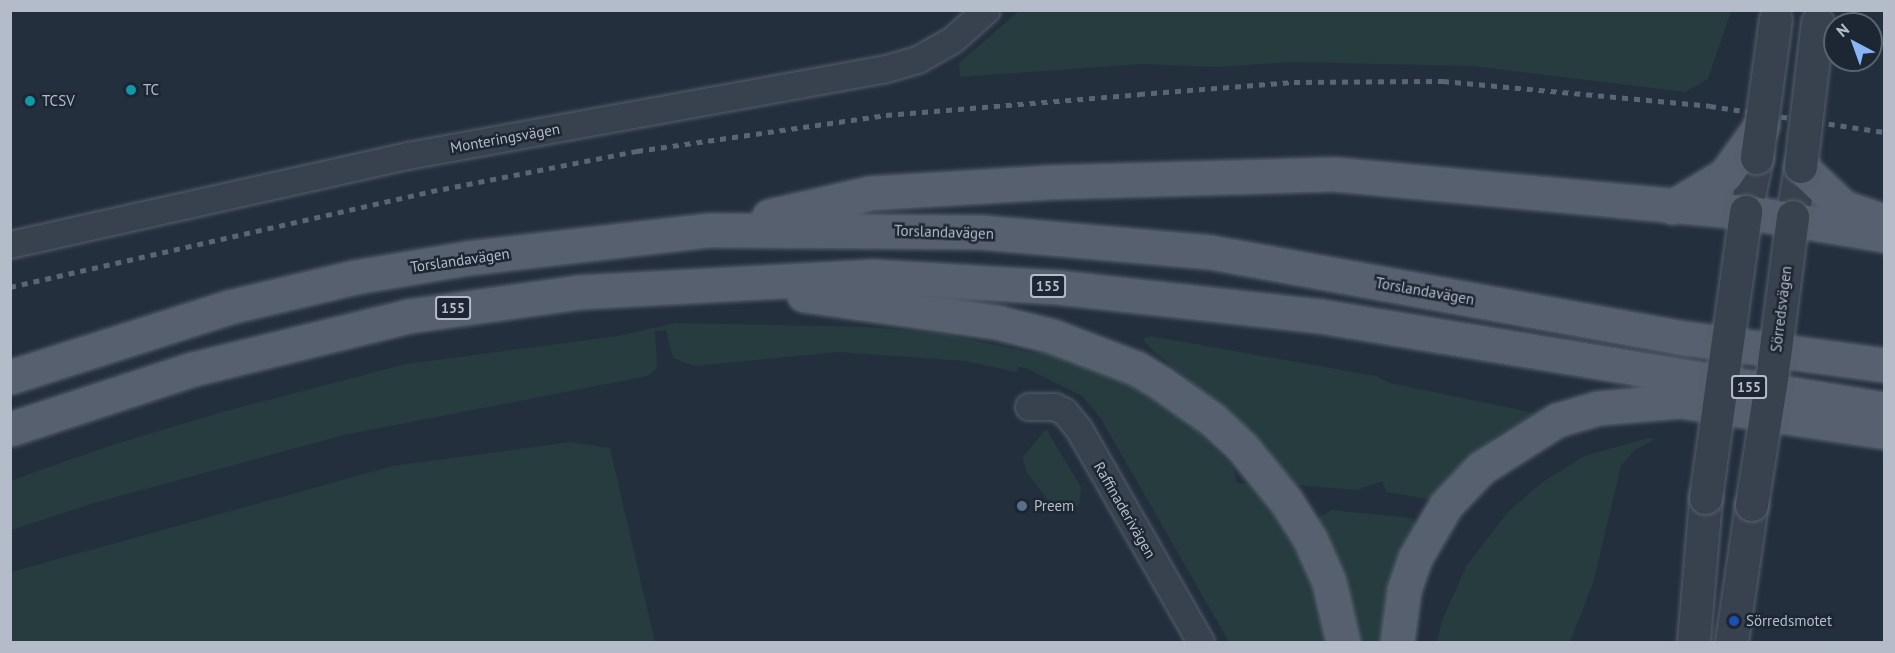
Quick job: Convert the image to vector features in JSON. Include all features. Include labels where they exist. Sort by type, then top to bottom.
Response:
[{"type":"main road","points":[[1672,207],[1725,175],[1762,124]]},
{"type":"main road","points":[[1801,167],[1844,207],[1884,222]]},
{"type":"main road","points":[[709,230],[870,193],[1051,182],[1334,174],[1792,217],[1884,235]]},
{"type":"main road","name":"Torslandavägen","points":[[10,377],[229,307],[355,278],[467,258],[709,230],[981,232],[1210,252],[1685,338],[1884,366]]},
{"type":"main road","name":"155","points":[[10,429],[192,369],[408,315],[578,292],[871,276],[1057,286],[1320,316],[1884,409]]},
{"type":"main road","points":[[719,284],[996,322],[1052,336],[1136,368],[1213,420],[1267,476],[1310,539],[1329,582],[1343,642]]},
{"type":"main road","points":[[1397,642],[1404,590],[1415,558],[1446,505],[1481,468],[1557,420],[1598,408],[1668,400],[1884,432]]},
{"type":"street","name":"Monteringsvägen","points":[[10,245],[408,156],[884,70],[918,60],[953,40],[987,10]]},
{"type":"street","points":[[1695,642],[1706,498],[1746,212],[1762,124],[1777,15]]},
{"type":"street","name":"Sörredsvägen","points":[[1732,642],[1801,167],[1818,17]]},
{"type":"street","name":"Raffinaderivägen","points":[[1029,407],[1055,407],[1065,412],[1079,429],[1201,642]]},
{"type":"green space","points":[[1020,10],[1731,11],[1708,79],[1685,92],[1473,66],[1292,62],[1218,67],[1141,64],[960,77],[959,63]]},
{"type":"green space","points":[[676,323],[869,327],[943,334],[1033,353],[1057,353],[1113,375],[1170,409],[1195,429],[1233,467],[1237,483],[1256,484],[1293,539],[1315,587],[1326,642],[1229,642],[1100,417],[1082,396],[1026,368],[1019,367],[1016,372],[965,361],[838,352],[694,366],[673,358],[666,330],[655,331],[657,368],[647,376],[344,435],[94,503],[11,530],[10,481],[109,446],[226,411],[406,364],[618,336]]},
{"type":"green space","points":[[1150,336],[1375,376],[1390,383],[1534,413],[1492,439],[1433,500],[1387,492],[1382,481],[1357,490],[1296,485],[1224,410],[1150,348],[1143,339]]},
{"type":"green space","points":[[1046,429],[1081,487],[1079,504],[1070,513],[1057,511],[1027,473],[1023,457]]},
{"type":"green space","points":[[1648,438],[1655,439],[1635,450],[1621,466],[1593,583],[1570,642],[1437,642],[1443,618],[1467,565],[1508,512],[1540,484],[1584,456]]},
{"type":"green space","points":[[570,442],[610,448],[655,642],[11,642],[11,572],[393,466]]},
{"type":"green space","points":[[1332,510],[1402,517],[1413,519],[1418,525],[1388,588],[1380,642],[1360,642],[1348,597],[1316,519]]},
{"type":"railway","points":[[10,287],[443,189],[637,151],[886,115],[1139,94],[1294,82],[1443,81],[1710,106],[1884,132]]},
{"type":"place","name":"TC","points":[[131,90]]},
{"type":"place","name":"TCSV","points":[[30,101]]},
{"type":"place","name":"Preem","points":[[1022,506]]},
{"type":"place","name":"Sörredsmotet","points":[[1734,621]]}]
